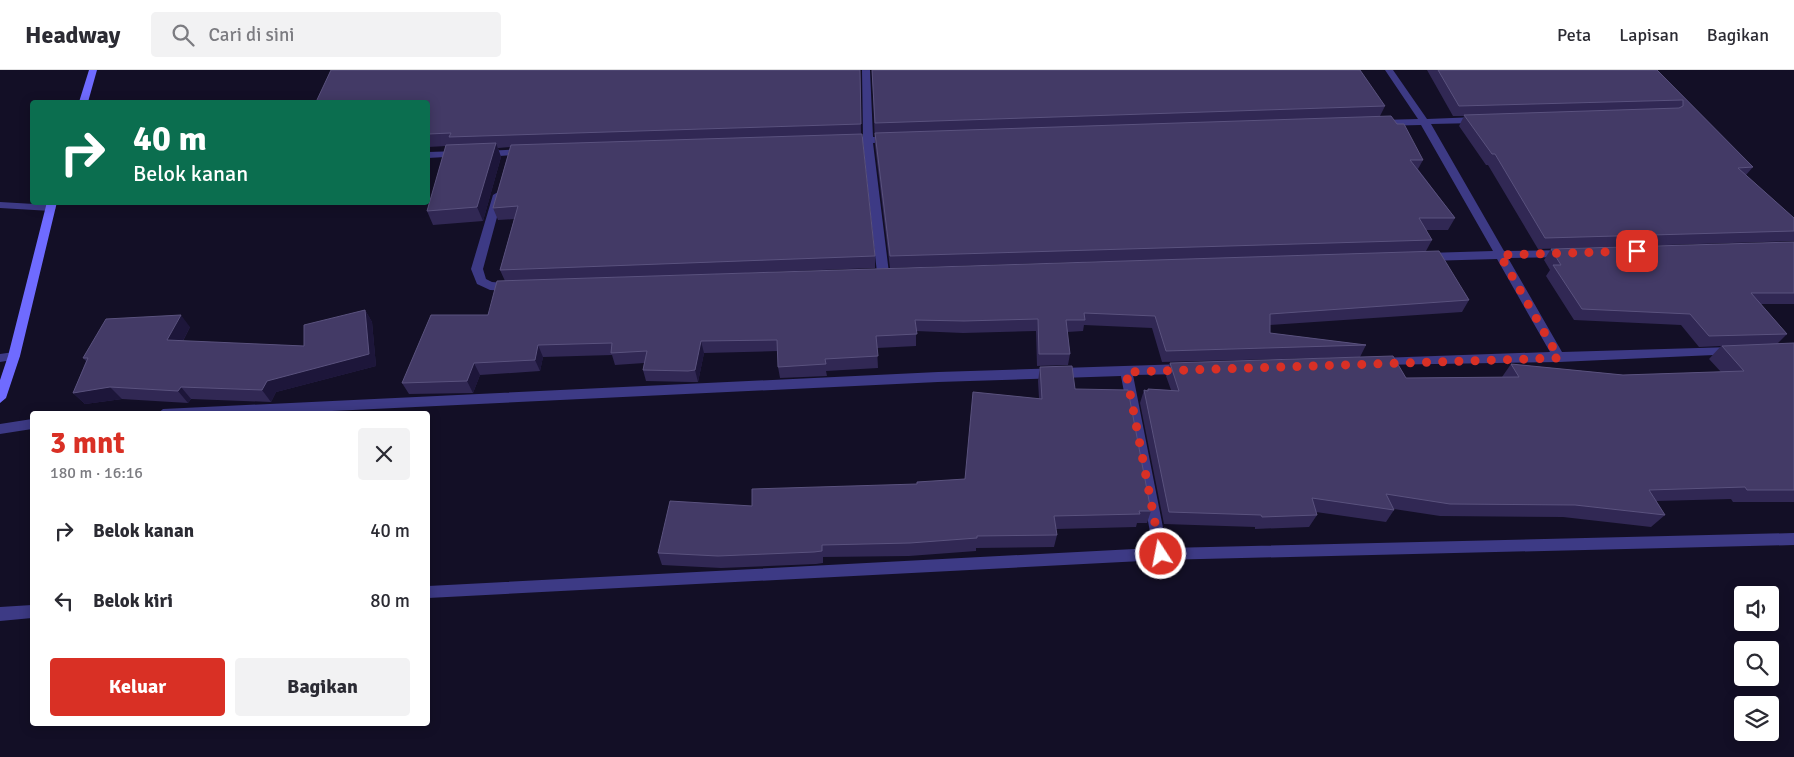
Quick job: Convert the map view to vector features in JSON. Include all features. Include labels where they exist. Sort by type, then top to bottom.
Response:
[{"type":"street","points":[[84,100],[93,70]]},
{"type":"street","points":[[866,70],[868,140],[883,273]]},
{"type":"street","points":[[1388,70],[1424,121],[1559,358]]},
{"type":"street","points":[[1364,123],[1483,120]]},
{"type":"street","points":[[839,141],[898,139]]},
{"type":"street","points":[[430,155],[509,157],[540,152]]},
{"type":"street","points":[[500,188],[478,269],[481,281],[490,286],[527,287]]},
{"type":"street","points":[[0,205],[52,205],[14,356],[0,398]]},
{"type":"street","points":[[1420,258],[1578,253]]},
{"type":"street","points":[[1362,363],[1742,351]]},
{"type":"street","points":[[0,358],[14,356]]},
{"type":"street","points":[[227,411],[928,378],[1195,369]]},
{"type":"street","points":[[1126,372],[1161,554]]},
{"type":"street","points":[[0,429],[30,424]]},
{"type":"street","points":[[430,592],[1161,554],[1794,539]]},
{"type":"street","points":[[0,614],[30,612]]},
{"type":"building","points":[[331,70],[860,70],[861,124],[449,137],[451,133],[430,134],[430,100],[317,100]]},
{"type":"building","points":[[872,70],[1360,70],[1385,106],[875,123]]},
{"type":"building","points":[[1438,70],[1657,70],[1753,167],[1738,168],[1794,218],[1794,231],[1545,238],[1495,154],[1492,154],[1464,115],[1679,108],[1683,106],[1683,100],[1459,106]]},
{"type":"building","points":[[1391,116],[1397,124],[1404,124],[1423,160],[1410,160],[1455,218],[1419,218],[1432,240],[890,256],[875,133]]},
{"type":"building","points":[[862,134],[875,256],[500,270],[518,206],[493,208],[511,145]]},
{"type":"building","points":[[496,143],[477,207],[427,211],[446,145]]},
{"type":"building","points":[[1794,242],[1794,293],[1751,293],[1787,334],[1709,336],[1690,314],[1582,309],[1553,265],[1561,265],[1551,249]]},
{"type":"building","points":[[1439,251],[1469,300],[1270,314],[1270,333],[1366,345],[1166,351],[1155,316],[1084,313],[1085,320],[1066,320],[1070,354],[1039,354],[1038,319],[915,320],[917,334],[876,336],[878,356],[825,359],[826,364],[778,367],[777,340],[701,341],[695,370],[688,371],[643,370],[647,351],[611,353],[612,343],[538,345],[535,360],[474,363],[467,381],[402,383],[431,315],[488,315],[497,281]]},
{"type":"building","points":[[365,310],[369,354],[267,381],[262,390],[181,387],[178,391],[110,387],[73,393],[88,358],[83,358],[106,319],[181,315],[167,340],[304,346],[304,325]]},
{"type":"building","points":[[1794,343],[1794,490],[1747,490],[1745,487],[1649,490],[1665,515],[1575,505],[1450,504],[1386,494],[1394,510],[1312,498],[1317,515],[1262,517],[1261,515],[1169,512],[1144,390],[1179,391],[1170,363],[1393,356],[1406,378],[1519,377],[1511,364],[1623,375],[1744,371],[1722,346]]},
{"type":"building","points":[[1072,366],[1075,389],[1128,390],[1151,511],[1139,511],[1140,514],[1054,516],[1057,535],[977,536],[977,538],[910,543],[822,545],[822,551],[814,552],[718,556],[658,553],[670,501],[752,506],[752,489],[917,484],[917,482],[965,479],[973,392],[1042,399],[1040,367]]},
{"type":"route","points":[[1161,554],[1126,372],[1323,364],[1559,358],[1500,255],[1637,251]]}]
